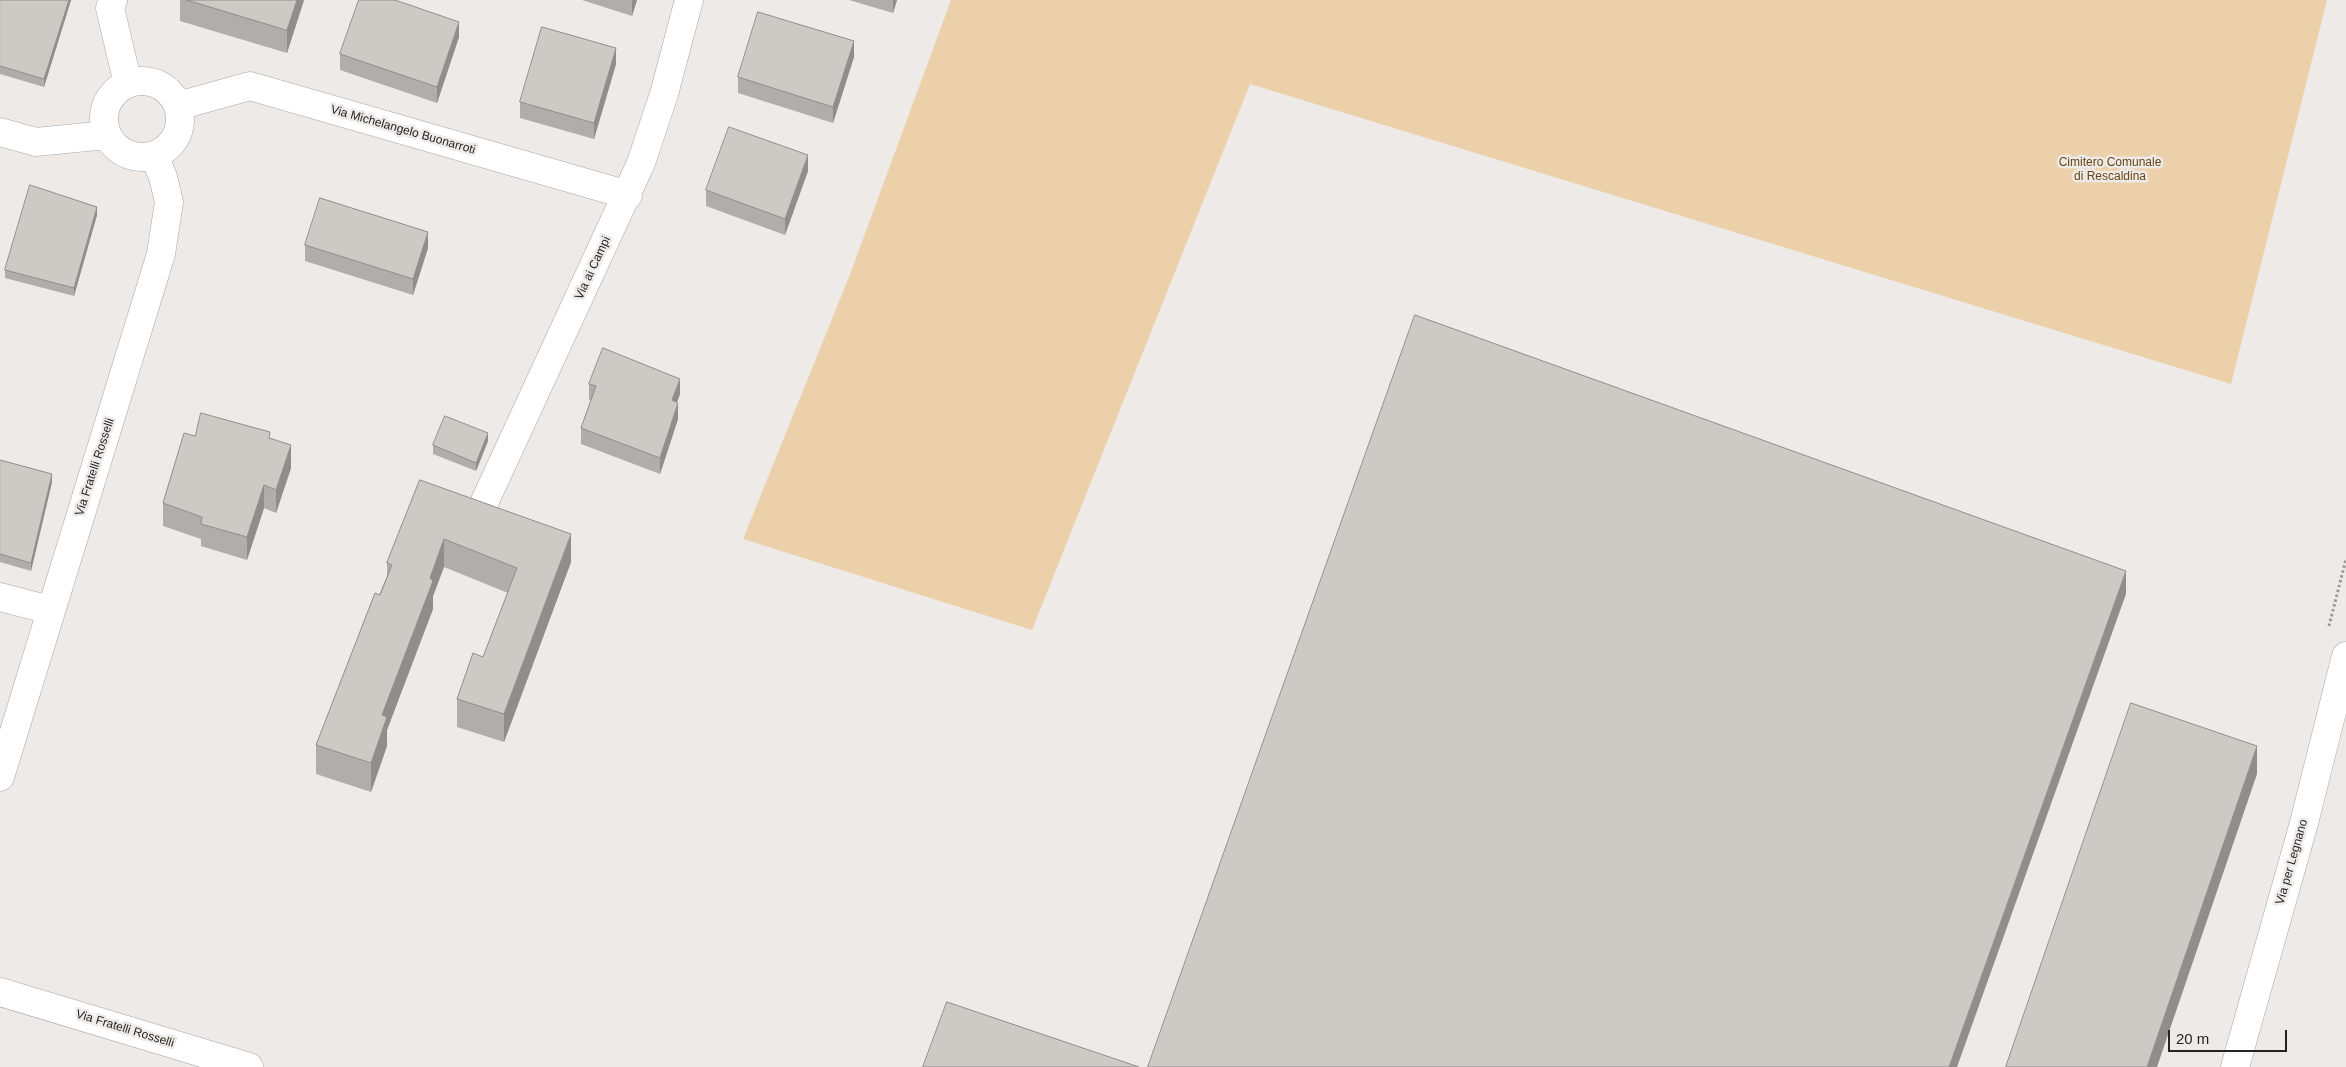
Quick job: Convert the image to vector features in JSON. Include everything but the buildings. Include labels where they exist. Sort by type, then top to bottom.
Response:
[{"type":"street","points":[[112,0],[110,8],[128,84]]},
{"type":"street","name":"Via ai Campi","points":[[473,527],[628,195],[641,163],[664,94],[689,0]]},
{"type":"street","points":[[152,83],[172,96],[178,106],[180,118],[178,130],[165,150],[154,155],[143,157],[122,152],[107,135],[104,123],[105,111],[110,100],[128,84],[152,83]]},
{"type":"street","name":"Via Michelangelo Buonarroti","points":[[178,106],[250,86],[628,195]]},
{"type":"street","points":[[0,132],[36,142],[107,135]]},
{"type":"street","name":"Via Fratelli Rosselli","points":[[0,777],[161,254],[169,202],[163,177],[154,155]]},
{"type":"street","points":[[0,597],[50,610]]},
{"type":"street","name":"Via per Legnano","points":[[2235,1067],[2304,823],[2346,656]]},
{"type":"street","name":"Via Fratelli Rosselli","points":[[0,992],[249,1067]]},
{"type":"green space","name":"Cimitero Comunale di Rescaldina","points":[[951,0],[2327,0],[2231,384],[1250,84],[1032,630],[743,539],[849,277]]}]
